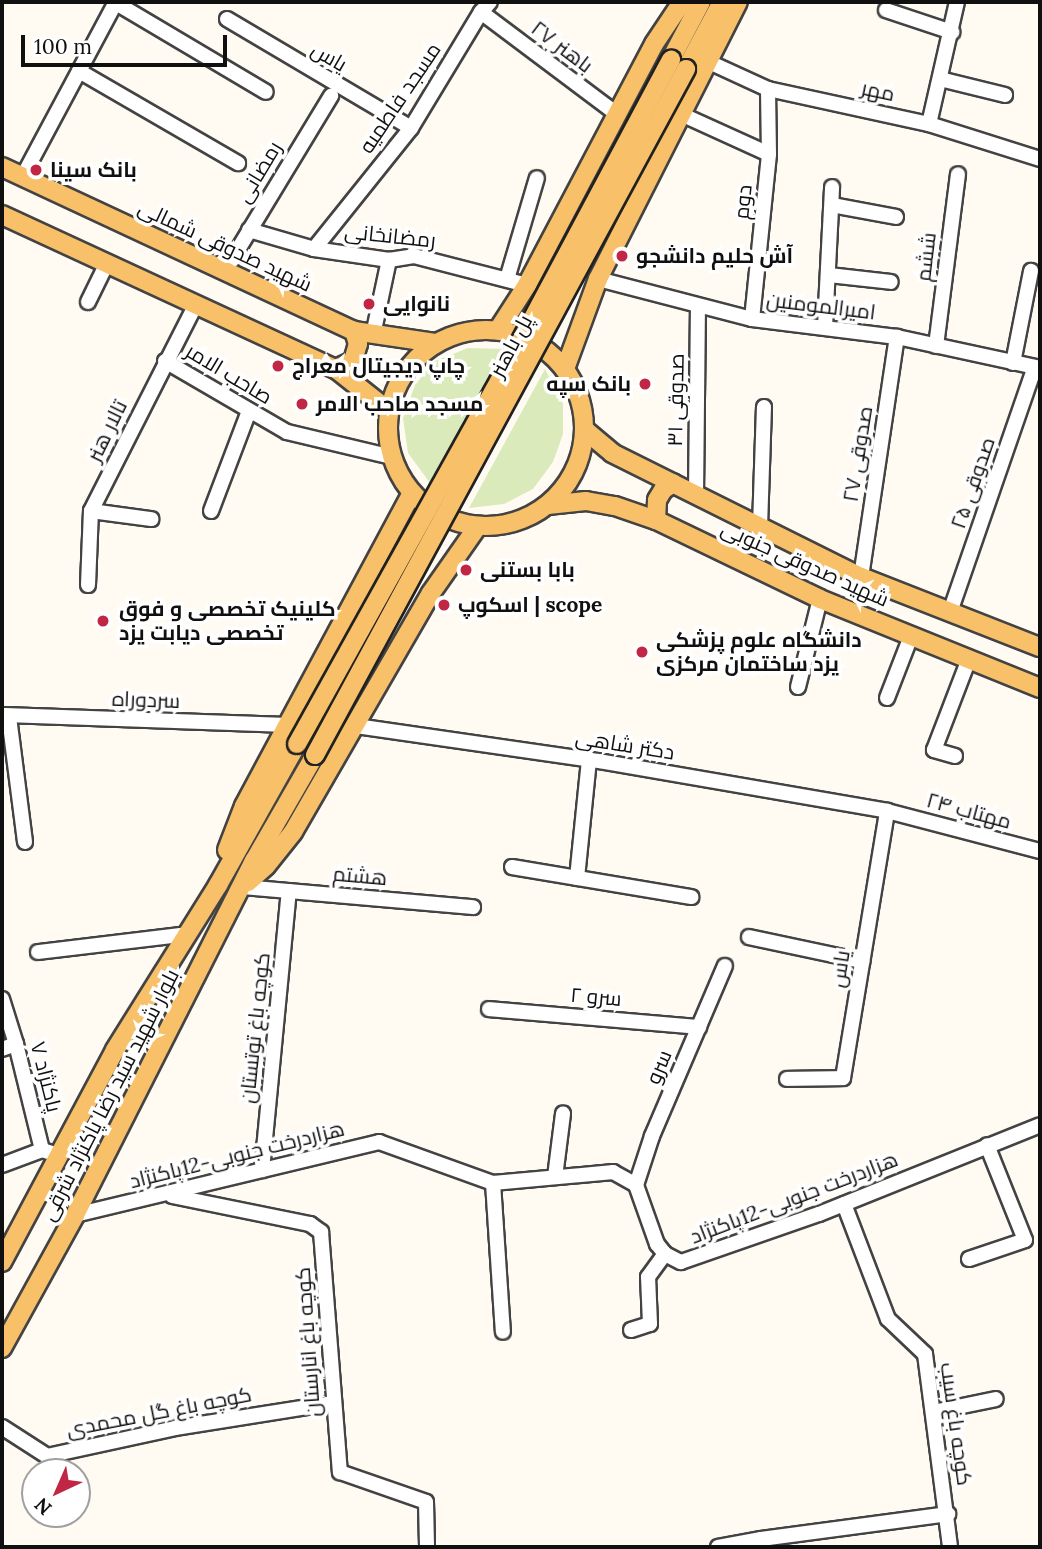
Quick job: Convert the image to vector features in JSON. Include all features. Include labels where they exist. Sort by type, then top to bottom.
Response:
[{"type":"main road","points":[[498,330],[527,285],[654,44],[682,2]]},
{"type":"main road","points":[[678,64],[701,2]]},
{"type":"main road","points":[[678,64],[722,2]]},
{"type":"main road","points":[[565,369],[598,279],[738,2]]},
{"type":"main road","name":"پل باهنر","points":[[235,852],[678,64]]},
{"type":"main road","name":"پل باهنر","points":[[254,861],[315,755],[678,64]]},
{"type":"main road","name":"شهید صدوقی شمالی","points":[[2,167],[354,331],[435,343]]},
{"type":"main road","points":[[2,215],[336,369],[388,411]]},
{"type":"main road","points":[[527,285],[584,317]]},
{"type":"main road","points":[[498,330],[535,342],[565,369],[580,398],[585,430],[575,472],[548,505],[515,523],[478,526],[442,516],[412,493],[392,457],[388,411],[405,372],[435,343],[466,331],[498,330]]},
{"type":"main road","points":[[336,369],[353,361],[358,344],[354,331]]},
{"type":"main road","name":"شهید صدوقی جنوبی","points":[[585,430],[612,453],[861,577],[1039,643]]},
{"type":"main road","points":[[656,520],[657,500],[663,489],[673,483]]},
{"type":"main road","points":[[218,885],[230,840],[244,806],[412,493]]},
{"type":"main road","name":"شهید صدوقی جنوبی","points":[[548,505],[586,501],[615,506],[656,520],[821,598],[1040,688]]},
{"type":"main road","points":[[243,887],[266,866],[293,832],[431,593],[478,526]]},
{"type":"main road","points":[[377,559],[431,593]]},
{"type":"main road","name":"بلوار شهید سید رضا پاکنژاد شرقی","points":[[2,1262],[50,1152],[188,934],[235,852]]},
{"type":"main road","name":"بلوار شهید سید رضا پاکنژاد شرقی","points":[[2,1348],[75,1215],[254,861]]},
{"type":"street","points":[[929,124],[957,2]]},
{"type":"street","points":[[23,176],[116,3],[266,92]]},
{"type":"street","name":"باهنر ۲۷","points":[[486,7],[618,115]]},
{"type":"street","name":"مسجد فاطمیه","points":[[314,249],[411,128],[486,7]]},
{"type":"street","points":[[886,10],[952,32]]},
{"type":"street","name":"یاس","points":[[227,19],[411,128]]},
{"type":"street","name":"مهر","points":[[709,62],[768,89],[929,124],[1040,159]]},
{"type":"street","points":[[79,71],[238,163]]},
{"type":"street","points":[[940,79],[1005,95]]},
{"type":"street","name":"دوم","points":[[752,319],[769,154],[768,89]]},
{"type":"street","name":"رمضانی","points":[[225,271],[331,96]]},
{"type":"street","points":[[683,115],[769,154]]},
{"type":"street","name":"ششم","points":[[936,346],[958,174]]},
{"type":"street","points":[[507,279],[537,178]]},
{"type":"street","points":[[825,327],[832,187]]},
{"type":"street","points":[[832,205],[896,217]]},
{"type":"street","name":"رمضانخانی","points":[[249,230],[314,249],[390,260],[414,256],[527,285]]},
{"type":"street","points":[[373,335],[390,260]]},
{"type":"street","points":[[88,302],[107,263]]},
{"type":"street","points":[[1013,363],[1031,271]]},
{"type":"street","points":[[829,275],[891,282]]},
{"type":"street","name":"امیرالمومنین","points":[[598,279],[752,319],[897,337],[1037,368]]},
{"type":"street","name":"تالار هنر","points":[[88,585],[91,512],[196,304]]},
{"type":"street","name":"صدوقی ۳۱","points":[[696,495],[698,306]]},
{"type":"street","name":"صدوقی ۲۷","points":[[861,577],[897,337]]},
{"type":"street","name":"صاحب الامر","points":[[165,361],[286,432],[392,457]]},
{"type":"street","name":"صدوقی ۲۵","points":[[950,612],[1037,368]]},
{"type":"street","points":[[760,527],[764,407]]},
{"type":"street","points":[[211,511],[249,411]]},
{"type":"street","points":[[91,512],[150,519]]},
{"type":"street","points":[[798,687],[821,598]]},
{"type":"street","points":[[887,698],[911,636]]},
{"type":"street","points":[[955,756],[933,750],[969,659]]},
{"type":"street","points":[[6,716],[25,842]]},
{"type":"street","name":"سردوراه","points":[[6,716],[288,725]]},
{"type":"street","name":"دکتر شاهی","points":[[356,726],[589,760],[887,811]]},
{"type":"street","points":[[577,878],[589,760]]},
{"type":"street","name":"یاس","points":[[787,1079],[843,1078],[887,811]]},
{"type":"street","name":"مهتاب ۲۴","points":[[887,811],[1040,851]]},
{"type":"street","points":[[512,867],[692,897]]},
{"type":"street","name":"هشتم","points":[[243,887],[473,907]]},
{"type":"street","name":"کوچه باغ توتستان","points":[[262,1170],[289,891]]},
{"type":"street","points":[[38,952],[188,934]]},
{"type":"street","points":[[749,937],[862,961]]},
{"type":"street","name":"سرو","points":[[636,1185],[652,1136],[725,966]]},
{"type":"street","name":"پاکنژاد ۷","points":[[2,999],[50,1152]]},
{"type":"street","name":"سرو ۲","points":[[489,1009],[699,1027]]},
{"type":"street","points":[[2,1049],[16,1044]]},
{"type":"street","points":[[555,1177],[563,1114]]},
{"type":"street","name":"هزاردرخت جنوبی-12پاکنژاد","points":[[75,1215],[379,1142],[494,1183],[613,1172],[636,1185],[657,1244],[666,1254],[681,1262],[844,1204],[1040,1125]]},
{"type":"street","points":[[969,1259],[1025,1240],[987,1145]]},
{"type":"street","points":[[2,1164],[50,1152]]},
{"type":"street","points":[[494,1183],[503,1332]]},
{"type":"street","name":"کوچه باغ انارستان","points":[[167,1195],[310,1224],[321,1232],[332,1403],[340,1472],[426,1502],[427,1547]]},
{"type":"street","name":"کوچه باغ سیب","points":[[844,1204],[888,1318],[925,1354],[948,1514],[950,1547]]},
{"type":"street","points":[[631,1330],[647,1327],[651,1322],[648,1277],[666,1254]]},
{"type":"street","points":[[933,1412],[996,1399]]},
{"type":"street","name":"کوچه باغ گل محمدی","points":[[2,1427],[47,1456],[175,1427],[332,1403]]},
{"type":"street","points":[[718,1547],[948,1514]]},
{"type":"green space","points":[[468,348],[508,349],[430,483],[408,453],[403,418],[415,385],[435,361]]},
{"type":"green space","points":[[545,369],[563,404],[563,434],[553,462],[533,489],[504,504],[469,508]]},
{"type":"place","name":"بانک سینا","points":[[36,170]]},
{"type":"place","name":"آش حلیم دانشجو","points":[[622,256]]},
{"type":"place","name":"نانوایی","points":[[369,304]]},
{"type":"place","name":"چاپ دیجیتال معراج","points":[[278,366]]},
{"type":"place","name":"بانک سپه","points":[[645,384]]},
{"type":"place","name":"مسجد صاحب الامر","points":[[302,404]]},
{"type":"place","name":"بابا بستنی","points":[[466,570]]},
{"type":"place","name":"اسکوپ | scope","points":[[444,605]]},
{"type":"place","name":"کلینیک تخصصی و فوق تخصصی دیابت یزد","points":[[103,621]]},
{"type":"place","name":"دانشگاه علوم پزشکی یزد ساختمان مرکزی","points":[[642,652]]}]
